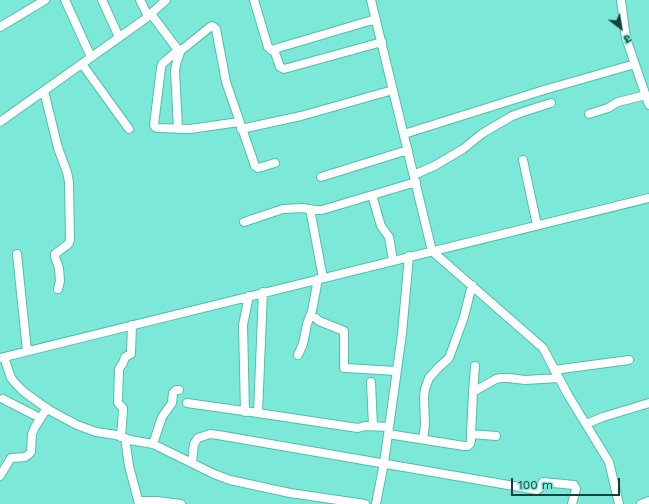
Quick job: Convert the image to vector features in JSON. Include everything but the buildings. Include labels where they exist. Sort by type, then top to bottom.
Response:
[{"type":"street","points":[[0,27],[45,0]]},
{"type":"street","points":[[65,0],[91,57]]},
{"type":"street","points":[[102,0],[119,37]]},
{"type":"street","points":[[140,0],[149,15],[179,50]]},
{"type":"street","points":[[0,122],[149,15],[166,0]]},
{"type":"street","points":[[254,0],[268,47],[271,50],[376,19]]},
{"type":"street","points":[[371,0],[432,251],[543,348],[568,395],[609,462],[618,504]]},
{"type":"street","points":[[621,0],[626,38],[649,105]]},
{"type":"street","points":[[275,163],[258,168],[256,167],[240,125],[226,82],[216,29],[212,26],[210,27],[162,64],[154,125],[158,128],[190,129],[240,125],[301,116],[393,90]]},
{"type":"street","points":[[274,50],[280,67],[284,69],[382,42]]},
{"type":"street","points":[[178,129],[175,70],[179,50]]},
{"type":"street","points":[[82,64],[129,129]]},
{"type":"street","points":[[404,134],[544,90],[635,64]]},
{"type":"street","points":[[44,91],[58,148],[69,182],[70,240],[56,253],[55,256],[59,268],[60,281],[58,289]]},
{"type":"street","points":[[589,114],[608,108],[618,102],[646,95]]},
{"type":"street","points":[[244,222],[283,209],[303,208],[318,211],[372,195],[415,178],[463,149],[483,133],[512,116],[551,103]]},
{"type":"street","points":[[321,177],[408,150]]},
{"type":"street","points":[[522,160],[538,225]]},
{"type":"street","points":[[372,195],[381,226],[389,237],[393,260]]},
{"type":"street","points":[[365,504],[290,493],[230,480],[153,444],[96,432],[77,425],[24,392],[11,378],[2,357],[649,198]]},
{"type":"street","points":[[298,355],[303,344],[307,324],[311,316],[321,278],[310,209]]},
{"type":"street","points":[[17,254],[27,351]]},
{"type":"street","points":[[376,504],[384,463],[402,334],[409,256]]},
{"type":"street","points":[[423,439],[425,426],[425,389],[429,378],[449,358],[464,318],[472,286]]},
{"type":"street","points":[[258,413],[263,292]]},
{"type":"street","points":[[245,412],[243,325],[249,296]]},
{"type":"street","points":[[311,316],[319,321],[344,331],[344,368],[396,371]]},
{"type":"street","points":[[132,325],[132,353],[125,357],[119,369],[118,403],[123,410],[123,437],[139,503],[157,500],[182,504]]},
{"type":"street","points":[[554,370],[629,360]]},
{"type":"street","points":[[187,403],[351,427],[373,426],[423,439],[468,446],[470,444],[472,434],[475,366]]},
{"type":"street","points":[[473,392],[496,379],[501,378],[525,380],[559,378]]},
{"type":"street","points":[[371,382],[373,426]]},
{"type":"street","points":[[153,444],[162,417],[172,402],[173,393],[176,390],[179,390]]},
{"type":"street","points":[[3,399],[40,418]]},
{"type":"street","points":[[586,424],[603,416],[649,403]]},
{"type":"street","points":[[0,480],[0,476],[10,458],[25,458],[31,452],[32,434],[35,427],[40,418],[51,410]]},
{"type":"street","points":[[192,463],[194,444],[198,438],[210,434],[537,490],[544,482],[574,485],[576,489],[572,504]]},
{"type":"street","points":[[472,434],[496,436]]},
{"type":"street","points":[[641,504],[649,501]]}]
